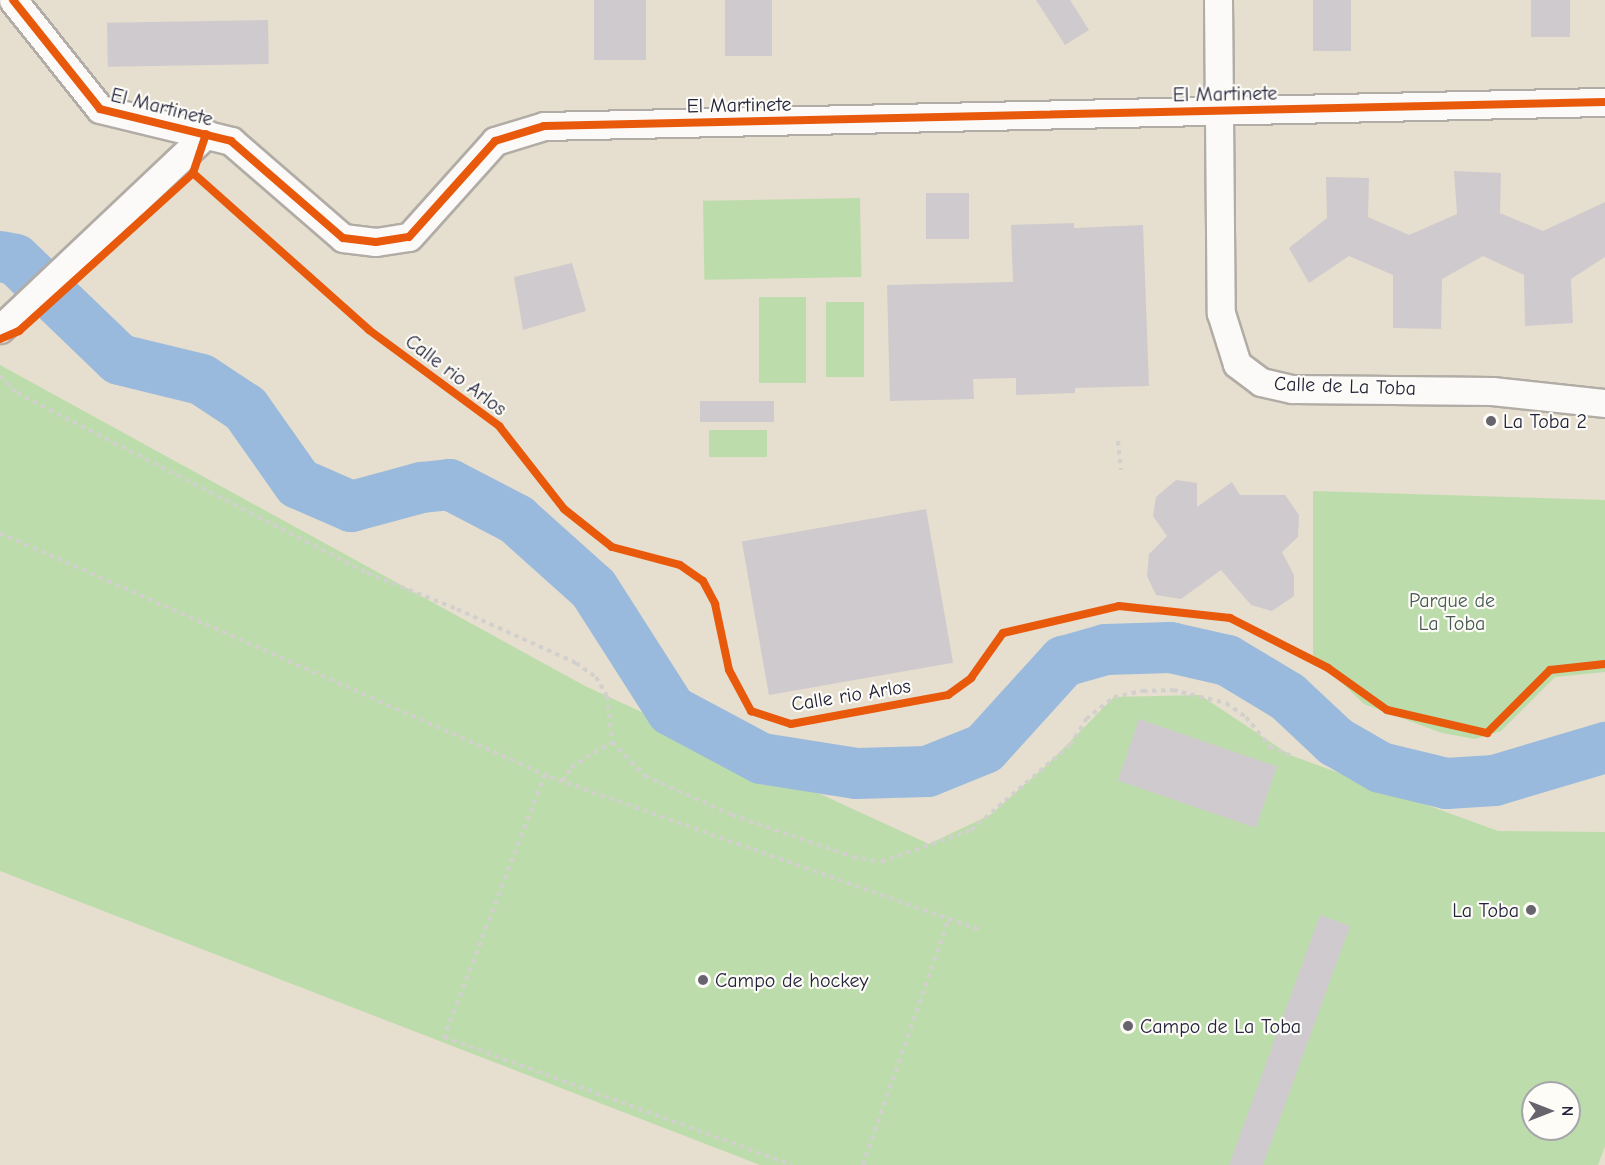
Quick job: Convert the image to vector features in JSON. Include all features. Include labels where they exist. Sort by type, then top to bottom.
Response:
[{"type":"street","name":"El Martinete","points":[[13,0],[99,109],[231,141],[344,238],[376,242],[409,237],[495,141],[544,126],[1605,102]]},
{"type":"street","name":"Calle de La Toba","points":[[1218,0],[1221,313],[1237,364],[1261,382],[1292,388],[1520,392],[1605,403]]},
{"type":"street","name":"El Martinete","points":[[4,325],[206,134]]},
{"type":"path","points":[[0,376],[17,393],[367,573],[457,609],[576,663],[596,677],[607,696],[612,742],[645,776],[732,815],[853,857],[881,862],[971,830],[1070,745],[1086,719],[1114,697],[1173,690],[1226,703],[1246,717],[1270,747],[1290,755]]},
{"type":"path","points":[[1118,441],[1121,470]]},
{"type":"path","points":[[0,532],[545,774],[980,930]]},
{"type":"path","points":[[563,781],[571,767],[612,742]]},
{"type":"path","points":[[545,774],[444,1037],[792,1165]]},
{"type":"path","points":[[863,1165],[949,918]]},
{"type":"green space","points":[[860,198],[861,277],[704,280],[703,201]]},
{"type":"green space","points":[[759,297],[806,297],[806,383],[759,383]]},
{"type":"green space","points":[[826,302],[864,302],[864,377],[826,377]]},
{"type":"green space","points":[[0,365],[585,686],[929,844],[990,815],[1049,763],[1114,697],[1200,695],[1290,755],[1498,831],[1605,832],[1605,1146],[1598,1165],[760,1165],[0,871]]},
{"type":"green space","points":[[709,430],[767,430],[767,457],[709,457]]},
{"type":"green space","name":"Parque de La Toba","points":[[1313,491],[1605,500],[1605,672],[1555,677],[1501,731],[1475,739],[1442,733],[1364,704],[1313,655]]},
{"type":"building","points":[[594,0],[646,0],[646,60],[594,60]]},
{"type":"building","points":[[725,0],[772,0],[772,56],[725,56]]},
{"type":"building","points":[[1036,0],[1070,0],[1089,30],[1065,45]]},
{"type":"building","points":[[1313,0],[1351,0],[1351,51],[1313,51]]},
{"type":"building","points":[[1531,0],[1570,0],[1570,37],[1531,37]]},
{"type":"building","points":[[268,20],[269,64],[108,67],[107,23]]},
{"type":"building","points":[[1454,171],[1501,173],[1500,213],[1543,231],[1605,202],[1605,257],[1571,279],[1573,323],[1525,326],[1524,275],[1483,256],[1442,279],[1441,329],[1393,328],[1393,275],[1349,256],[1309,283],[1289,248],[1327,218],[1326,177],[1369,178],[1368,217],[1409,235],[1457,214]]},
{"type":"building","points":[[926,193],[969,193],[969,239],[926,239]]},
{"type":"building","points":[[1074,223],[1074,228],[1143,225],[1149,386],[1075,388],[1075,393],[1016,395],[1016,378],[973,379],[974,399],[890,401],[887,285],[1013,282],[1011,225]]},
{"type":"building","points":[[572,263],[586,311],[523,330],[514,277]]},
{"type":"building","points":[[700,401],[774,401],[774,422],[700,422]]},
{"type":"building","points":[[1176,480],[1197,483],[1197,507],[1232,482],[1240,495],[1285,495],[1299,515],[1298,537],[1282,552],[1294,575],[1294,596],[1272,611],[1251,605],[1221,570],[1181,599],[1156,595],[1147,576],[1149,554],[1167,536],[1153,516],[1156,497]]},
{"type":"building","points":[[926,509],[953,663],[769,695],[742,541]]},
{"type":"building","points":[[1139,719],[1277,767],[1256,828],[1118,780]]},
{"type":"building","points":[[1320,915],[1350,926],[1263,1165],[1229,1165]]},
{"type":"waterway","points":[[0,256],[15,259],[119,359],[201,379],[245,408],[298,483],[351,506],[421,487],[449,484],[516,519],[593,588],[671,710],[761,758],[856,773],[927,771],[984,748],[1063,661],[1105,649],[1170,647],[1227,660],[1287,696],[1335,741],[1380,767],[1446,783],[1494,780],[1605,747]]},
{"type":"cycle path","points":[[13,0],[100,109],[231,141],[343,238],[376,242],[409,237],[495,141],[544,126],[1605,102]]},
{"type":"cycle path","name":"Calle rio Arlos","points":[[206,134],[193,173],[369,330],[499,426],[564,509],[612,547],[680,565],[703,581],[715,604],[729,670],[751,711],[791,724],[948,695],[971,678],[1003,633],[1119,606],[1230,618],[1328,668],[1387,710],[1487,733],[1550,670],[1605,664]]},
{"type":"cycle path","points":[[0,339],[19,331],[193,173]]},
{"type":"place","name":"La Toba 2","points":[[1491,421]]},
{"type":"place","name":"La Toba","points":[[1531,910]]},
{"type":"place","name":"Campo de hockey","points":[[703,980]]},
{"type":"place","name":"Campo de La Toba","points":[[1128,1026]]}]
